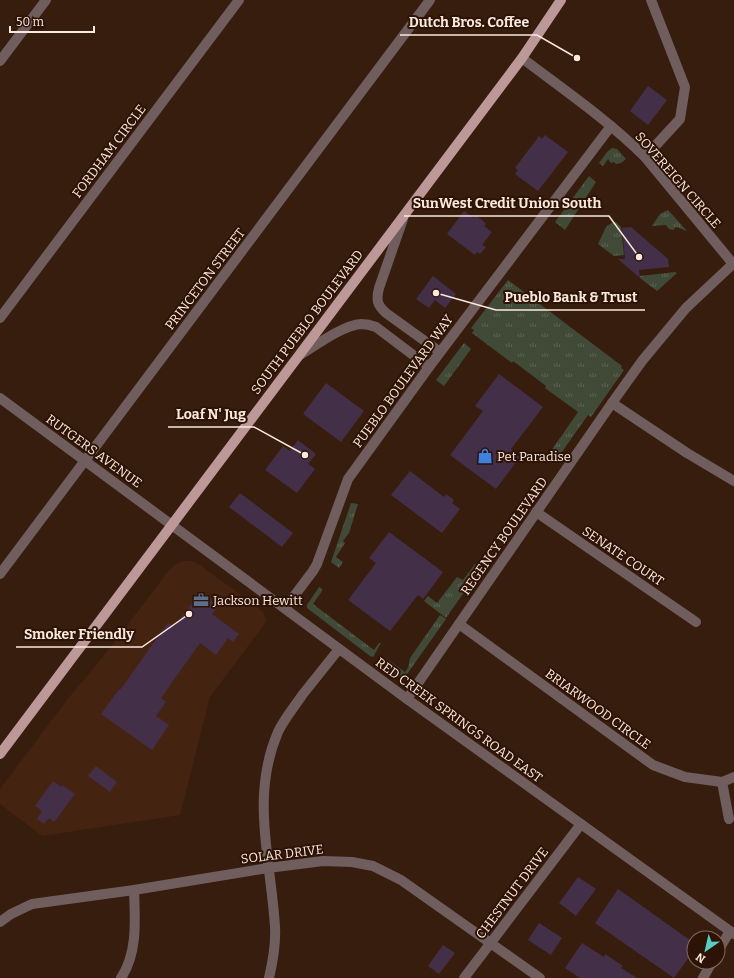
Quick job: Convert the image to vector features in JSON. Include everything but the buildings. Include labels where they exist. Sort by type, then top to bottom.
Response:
[{"type":"main road","name":"SOUTH PUEBLO BOULEVARD","points":[[0,754],[522,58],[561,0]]},
{"type":"street","points":[[0,61],[46,0]]},
{"type":"street","name":"FORDHAM CIRCLE","points":[[0,318],[239,0]]},
{"type":"street","name":"PRINCETON STREET","points":[[0,574],[430,0]]},
{"type":"street","points":[[645,157],[680,119],[685,87],[651,0]]},
{"type":"street","name":"SOVEREIGN CIRCLE","points":[[522,58],[611,126],[645,157],[734,264]]},
{"type":"street","name":"PUEBLO BOULEVARD WAY","points":[[285,608],[313,571],[348,480],[440,352],[611,126]]},
{"type":"street","points":[[404,214],[379,288],[377,298],[378,303],[380,308],[386,313],[440,352]]},
{"type":"street","name":"REGENCY BOULEVARD","points":[[407,699],[646,356],[686,308],[734,264]]},
{"type":"street","points":[[298,356],[340,331],[361,324],[376,327],[429,367]]},
{"type":"street","name":"RUTGERS AVENUE","points":[[0,398],[172,524]]},
{"type":"street","points":[[612,403],[687,453],[734,480]]},
{"type":"street","name":"SENATE COURT","points":[[536,512],[696,622]]},
{"type":"street","name":"RED CREEK SPRINGS ROAD EAST","points":[[172,524],[407,699],[732,932]]},
{"type":"street","name":"BRIARWOOD CIRCLE","points":[[459,624],[653,765],[685,777],[722,782]]},
{"type":"street","points":[[270,978],[274,952],[275,928],[262,804],[264,780],[269,754],[279,730],[293,708],[339,649]]},
{"type":"street","points":[[729,819],[722,782],[734,776]]},
{"type":"street","name":"CHESTNUT DRIVE","points":[[464,978],[581,824]]},
{"type":"street","name":"SOLAR DRIVE","points":[[0,922],[11,914],[32,904],[134,890],[268,868],[323,861],[352,862],[372,866],[401,880],[540,978]]},
{"type":"street","points":[[121,978],[131,956],[135,936],[134,890]]},
{"type":"street","points":[[726,940],[732,932]]},
{"type":"shaded area","points":[[192,561],[200,565],[262,611],[267,621],[210,697],[180,815],[42,836],[0,804],[0,789],[67,700],[106,653],[170,569],[178,563]]},
{"type":"green space","points":[[612,148],[617,149],[626,159],[621,163],[616,164],[614,162],[611,163],[608,159],[603,166],[599,163]]},
{"type":"green space","points":[[589,176],[596,182],[565,230],[555,222]]},
{"type":"green space","points":[[668,210],[687,231],[676,227],[673,230],[669,229],[666,225],[652,226],[660,214]]},
{"type":"green space","points":[[613,222],[616,222],[621,227],[624,255],[614,256],[598,244],[606,227]]},
{"type":"green space","points":[[677,273],[657,291],[640,278],[640,276]]},
{"type":"green space","points":[[508,280],[622,366],[621,368],[624,370],[591,417],[588,415],[559,456],[551,451],[578,412],[545,388],[546,386],[513,361],[512,363],[472,333],[474,330],[471,328]]},
{"type":"green space","points":[[464,343],[471,349],[444,386],[436,380]]},
{"type":"green space","points":[[351,503],[358,504],[349,533],[343,541],[345,543],[336,557],[343,562],[339,568],[331,562]]},
{"type":"green space","points":[[475,564],[481,568],[446,618],[424,601],[428,596],[437,603],[457,577],[463,580]]},
{"type":"green space","points":[[319,587],[322,591],[313,604],[374,650],[379,643],[381,643],[373,657],[307,608],[307,605]]},
{"type":"green space","points":[[440,615],[446,619],[405,677],[400,678],[384,666],[388,660],[405,672],[408,668],[410,658]]},
{"type":"place","name":"Dutch Bros. Coffee","points":[[577,58]]},
{"type":"place","name":"SunWest Credit Union South","points":[[639,257]]},
{"type":"place","name":"Pueblo Bank & Trust","points":[[436,293]]},
{"type":"place","name":"Loaf N' Jug","points":[[305,455]]},
{"type":"place","name":"Pet Paradise","points":[[485,456]]},
{"type":"place","name":"Jackson Hewitt","points":[[201,600]]},
{"type":"place","name":"Smoker Friendly","points":[[189,614]]}]
